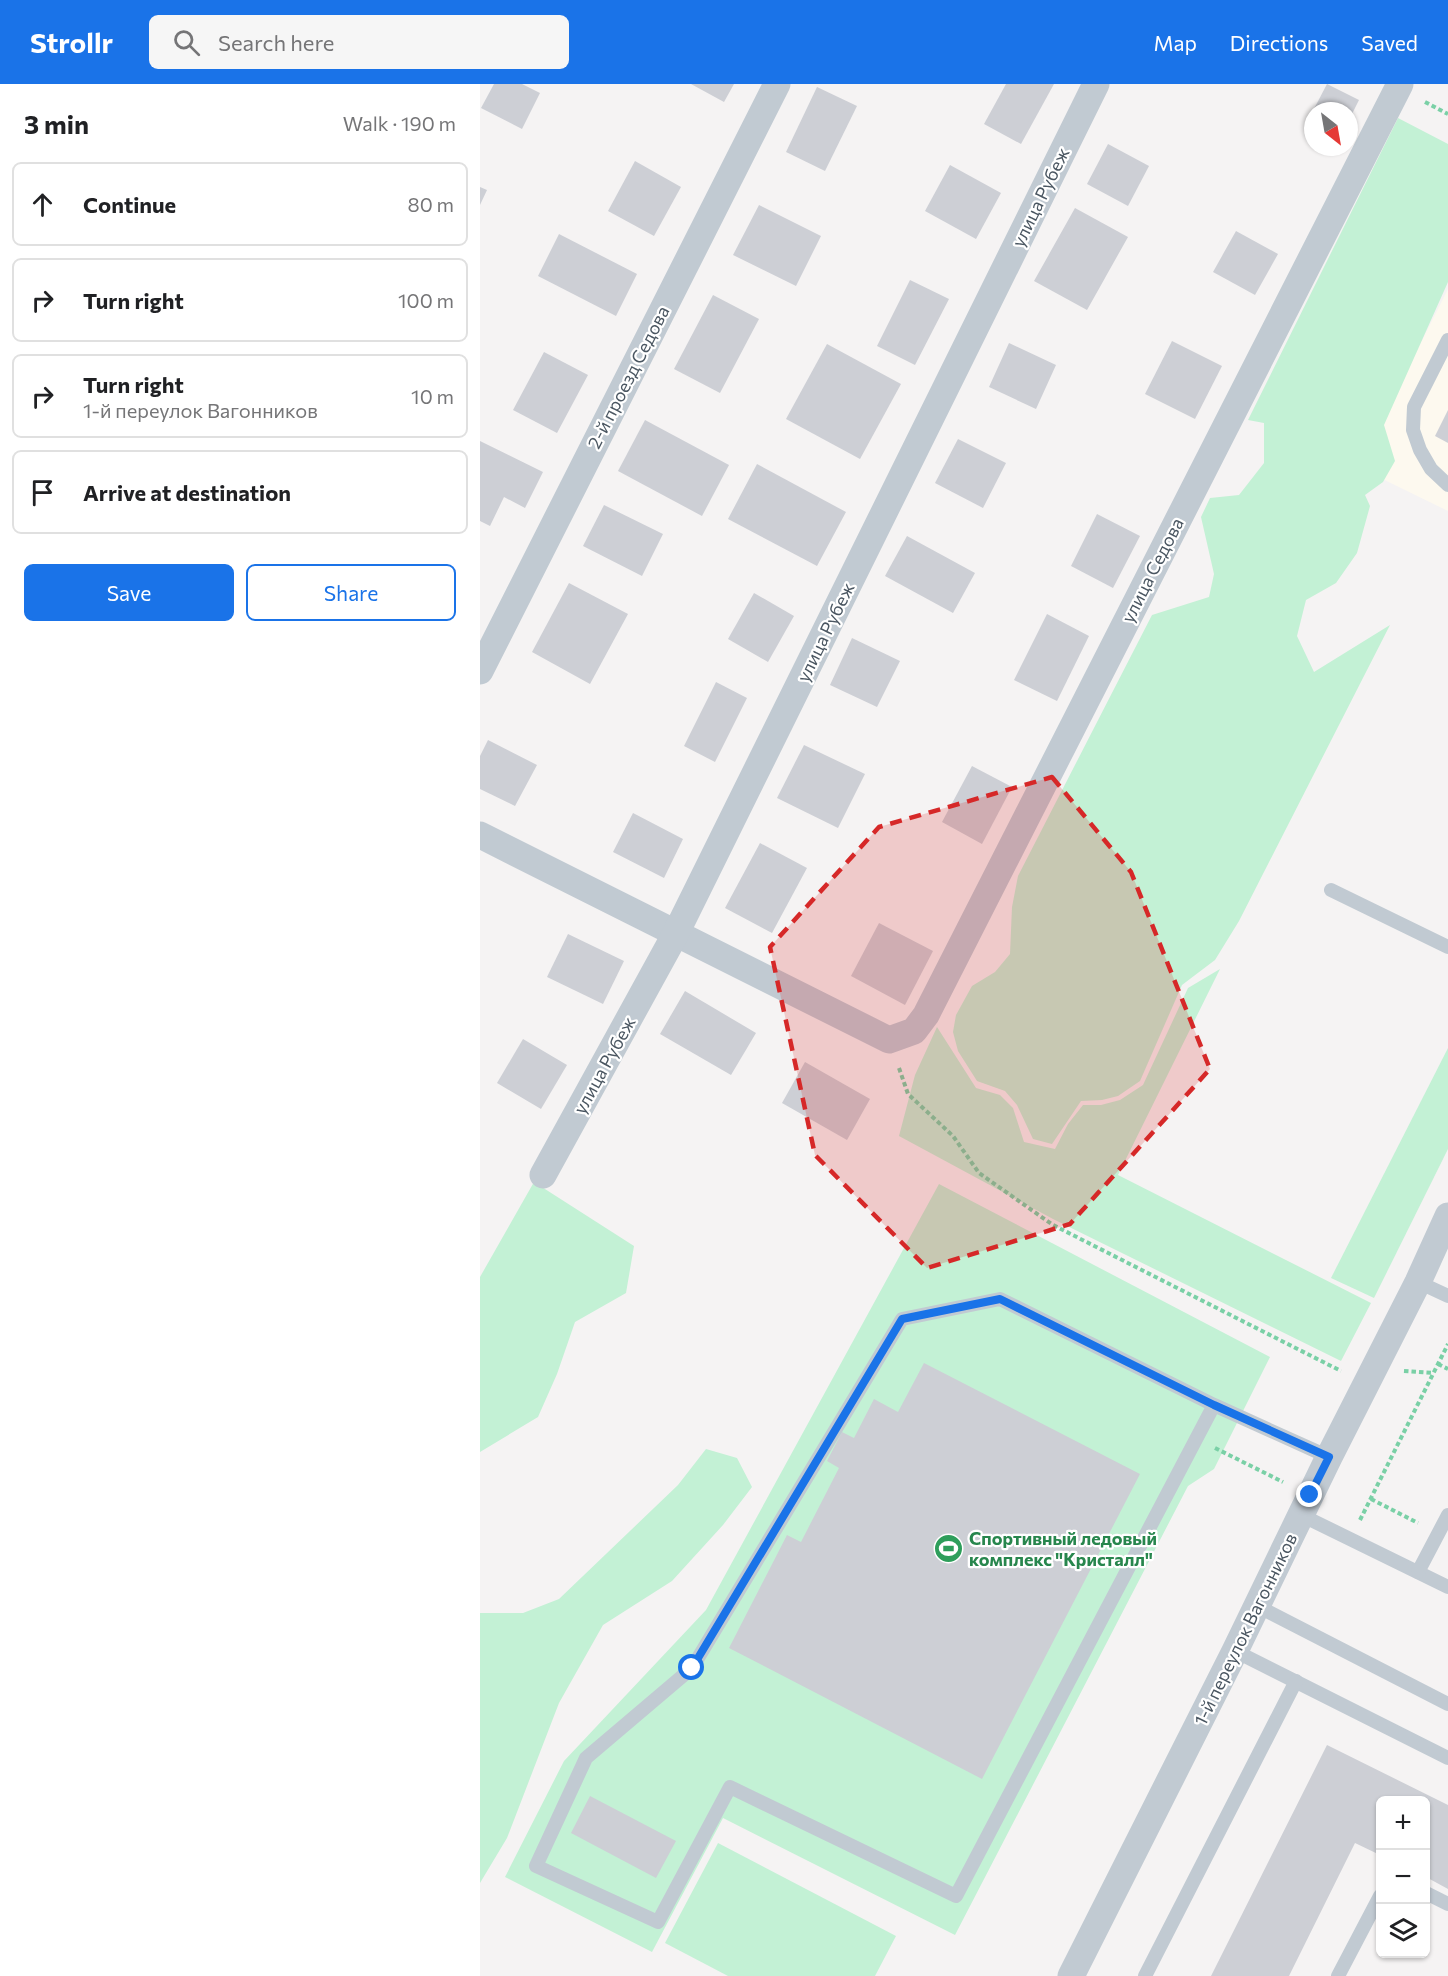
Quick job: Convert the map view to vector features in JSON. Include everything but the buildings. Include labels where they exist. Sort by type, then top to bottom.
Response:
[{"type":"street","name":"2-й проезд Седова","points":[[480,671],[777,84]]},
{"type":"street","name":"улица Рубеж","points":[[543,1175],[676,933],[1096,84]]},
{"type":"street","name":"улица Седова","points":[[889,1040],[914,1030],[926,1015],[1400,84]]},
{"type":"street","points":[[480,835],[889,1040]]},
{"type":"street","name":"1-й переулок Вагонников","points":[[1071,1976],[1447,1222]]},
{"type":"lane","points":[[1448,340],[1414,407],[1413,430],[1420,450],[1431,469],[1448,485]]},
{"type":"lane","points":[[1331,890],[1448,947]]},
{"type":"lane","points":[[1418,1282],[1448,1296]]},
{"type":"lane","points":[[1214,1405],[956,1896],[730,1787],[658,1922],[536,1866],[586,1758],[692,1668],[902,1319],[1000,1299],[1214,1405],[1329,1457]]},
{"type":"lane","points":[[1301,1515],[1448,1587]]},
{"type":"lane","points":[[1418,1572],[1448,1515]]},
{"type":"lane","points":[[1257,1606],[1448,1704]]},
{"type":"lane","points":[[1234,1651],[1448,1758]]},
{"type":"lane","points":[[1145,1976],[1296,1681]]},
{"type":"lane","points":[[1430,1895],[1448,1904]]},
{"type":"lane","points":[[1338,1976],[1376,1904]]},
{"type":"path","points":[[889,1040],[908,1094],[953,1136],[979,1173],[1053,1225],[1366,1383]]},
{"type":"path","points":[[1438,1364],[1448,1369]]},
{"type":"path","points":[[1399,1370],[1433,1373]]},
{"type":"path","points":[[1371,1499],[1439,1533]]},
{"type":"highlighted area","points":[[1052,777],[1131,872],[1210,1069],[1070,1224],[927,1268],[815,1155],[770,947],[879,827]]},
{"type":"shaded area","points":[[1448,289],[1448,511],[1358,467]]},
{"type":"green space","points":[[1398,118],[1448,144],[1448,282],[1384,425],[1395,461],[1383,482],[1365,495],[1370,506],[1357,553],[1336,583],[1306,600],[1297,636],[1314,672],[1390,625],[1239,921],[1215,960],[1182,985],[1140,1081],[1118,1096],[1102,1100],[1081,1101],[1052,1144],[1033,1139],[1017,1105],[1005,1091],[977,1081],[958,1051],[953,1032],[956,1015],[972,986],[995,972],[1010,954],[1012,907],[1018,876],[1152,615],[1209,597],[1214,574],[1201,517],[1210,498],[1239,495],[1264,463],[1264,423],[1248,420]]},
{"type":"green space","points":[[1220,969],[1118,1175],[1371,1303],[1341,1361],[1053,1219],[899,1136],[915,1075],[937,1027],[976,1088],[1000,1095],[1013,1108],[1024,1142],[1055,1149],[1068,1124],[1083,1105],[1101,1105],[1120,1100],[1143,1085],[1188,988]]},
{"type":"green space","points":[[1448,1048],[1448,1149],[1374,1298],[1331,1278]]},
{"type":"green space","points":[[534,1182],[634,1246],[626,1293],[575,1322],[557,1374],[538,1417],[480,1452],[480,1277]]},
{"type":"green space","name":"Спортивный ледовый комплекс \"Кристалл\"","points":[[939,1184],[1270,1357],[1214,1469],[1188,1486],[955,1935],[723,1818],[652,1952],[505,1877],[564,1761],[706,1610]]},
{"type":"green space","points":[[706,1449],[737,1458],[752,1487],[723,1525],[672,1581],[603,1625],[559,1703],[507,1838],[480,1883],[480,1613],[523,1613],[559,1599],[678,1485]]},
{"type":"green space","points":[[718,1843],[896,1936],[875,1976],[728,1976],[665,1943]]},
{"type":"place","name":"Спортивный ледовый комплекс \"Кристалл\"","points":[[948,1548]]},
{"type":"route","points":[[692,1668],[902,1319],[1000,1299],[1214,1405],[1329,1457],[1310,1495]]}]
